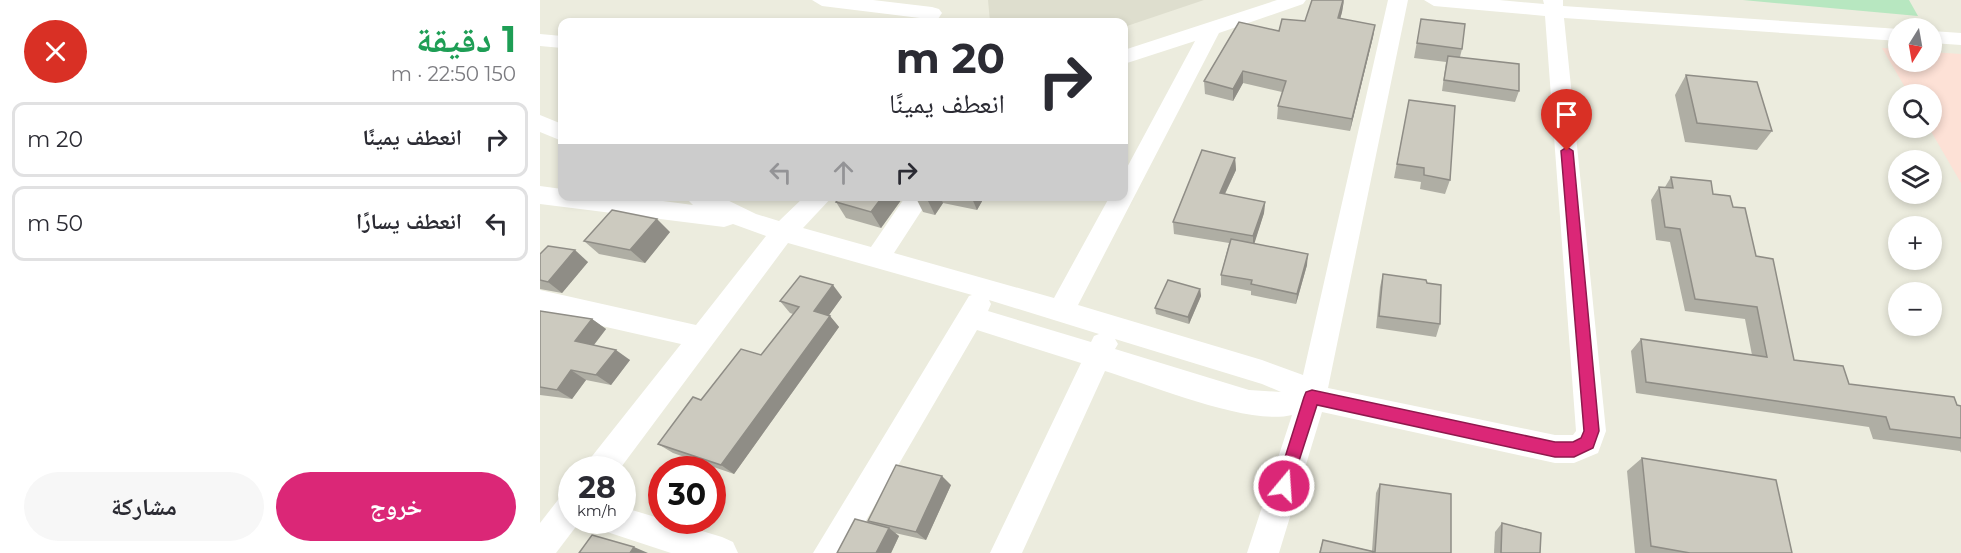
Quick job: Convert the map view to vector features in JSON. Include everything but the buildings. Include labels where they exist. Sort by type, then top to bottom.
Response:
[{"type":"street","points":[[822,0],[932,12]]},
{"type":"street","points":[[1128,56],[1296,0]]},
{"type":"street","points":[[1263,553],[1312,397],[1398,0]]},
{"type":"street","points":[[1434,0],[1553,6],[1888,34]]},
{"type":"street","points":[[706,201],[748,221],[783,232],[988,289],[1262,372],[1290,382],[1312,397],[1555,449],[1574,449],[1588,443],[1592,431],[1553,6]]},
{"type":"street","points":[[1128,186],[1211,29]]},
{"type":"street","points":[[1942,38],[1961,39]]},
{"type":"street","points":[[540,40],[558,42]]},
{"type":"street","points":[[541,124],[558,132]]},
{"type":"street","points":[[540,195],[558,197]]},
{"type":"street","points":[[588,201],[748,221]]},
{"type":"street","points":[[611,456],[783,232],[816,201]]},
{"type":"street","points":[[878,257],[916,201]]},
{"type":"street","points":[[1061,311],[1120,201]]},
{"type":"street","points":[[829,553],[988,289]]},
{"type":"street","points":[[540,301],[700,337]]},
{"type":"street","points":[[970,317],[1249,403],[1279,405],[1312,397]]},
{"type":"street","points":[[1006,553],[1112,328]]},
{"type":"street","points":[[540,548],[558,524]]},
{"type":"street","points":[[636,526],[722,553]]},
{"type":"shaded area","points":[[988,0],[1204,0],[1128,26],[1128,18],[990,18]]},
{"type":"shaded area","points":[[1882,48],[1888,48],[1888,58]]},
{"type":"shaded area","points":[[1942,53],[1961,54],[1961,183],[1935,138],[1942,138],[1942,84],[1903,84],[1896,72],[1942,72]]},
{"type":"green space","points":[[1743,0],[1909,0],[1918,16]]},
{"type":"route","points":[[1284,486],[1312,397],[1555,449],[1574,449],[1588,443],[1592,431],[1567,151]]}]
